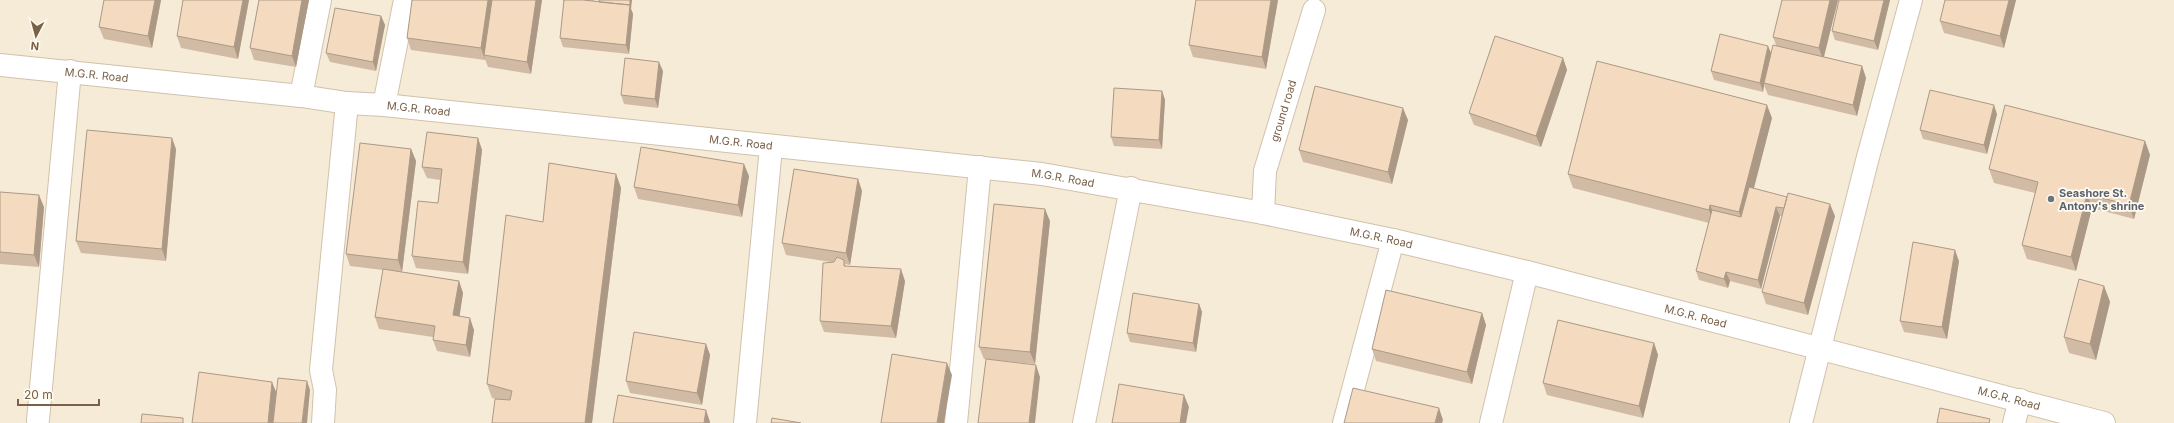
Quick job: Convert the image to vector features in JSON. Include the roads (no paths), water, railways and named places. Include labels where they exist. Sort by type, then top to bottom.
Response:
[{"type":"street","points":[[300,96],[320,0]]},
{"type":"street","points":[[384,105],[405,0]]},
{"type":"street","points":[[1800,423],[1868,157],[1911,0]]},
{"type":"street","name":"ground road","points":[[1263,213],[1265,171],[1314,10]]},
{"type":"street","name":"M.G.R. Road","points":[[0,65],[70,71],[300,96],[347,103],[384,105],[771,147],[980,167],[1042,174],[1131,188],[1393,240],[1527,272],[1819,350],[2020,400],[2104,423]]},
{"type":"street","points":[[38,420],[70,71]]},
{"type":"street","points":[[323,423],[326,390],[321,370],[347,103]]},
{"type":"street","points":[[745,423],[771,147]]},
{"type":"street","points":[[956,423],[980,167]]},
{"type":"street","points":[[1084,423],[1131,188]]},
{"type":"street","points":[[1344,423],[1393,240]]},
{"type":"street","points":[[1492,423],[1527,272]]},
{"type":"street","points":[[2014,423],[2020,400]]},
{"type":"place","name":"Seashore St. Antony's shrine","points":[[2051,199]]}]
